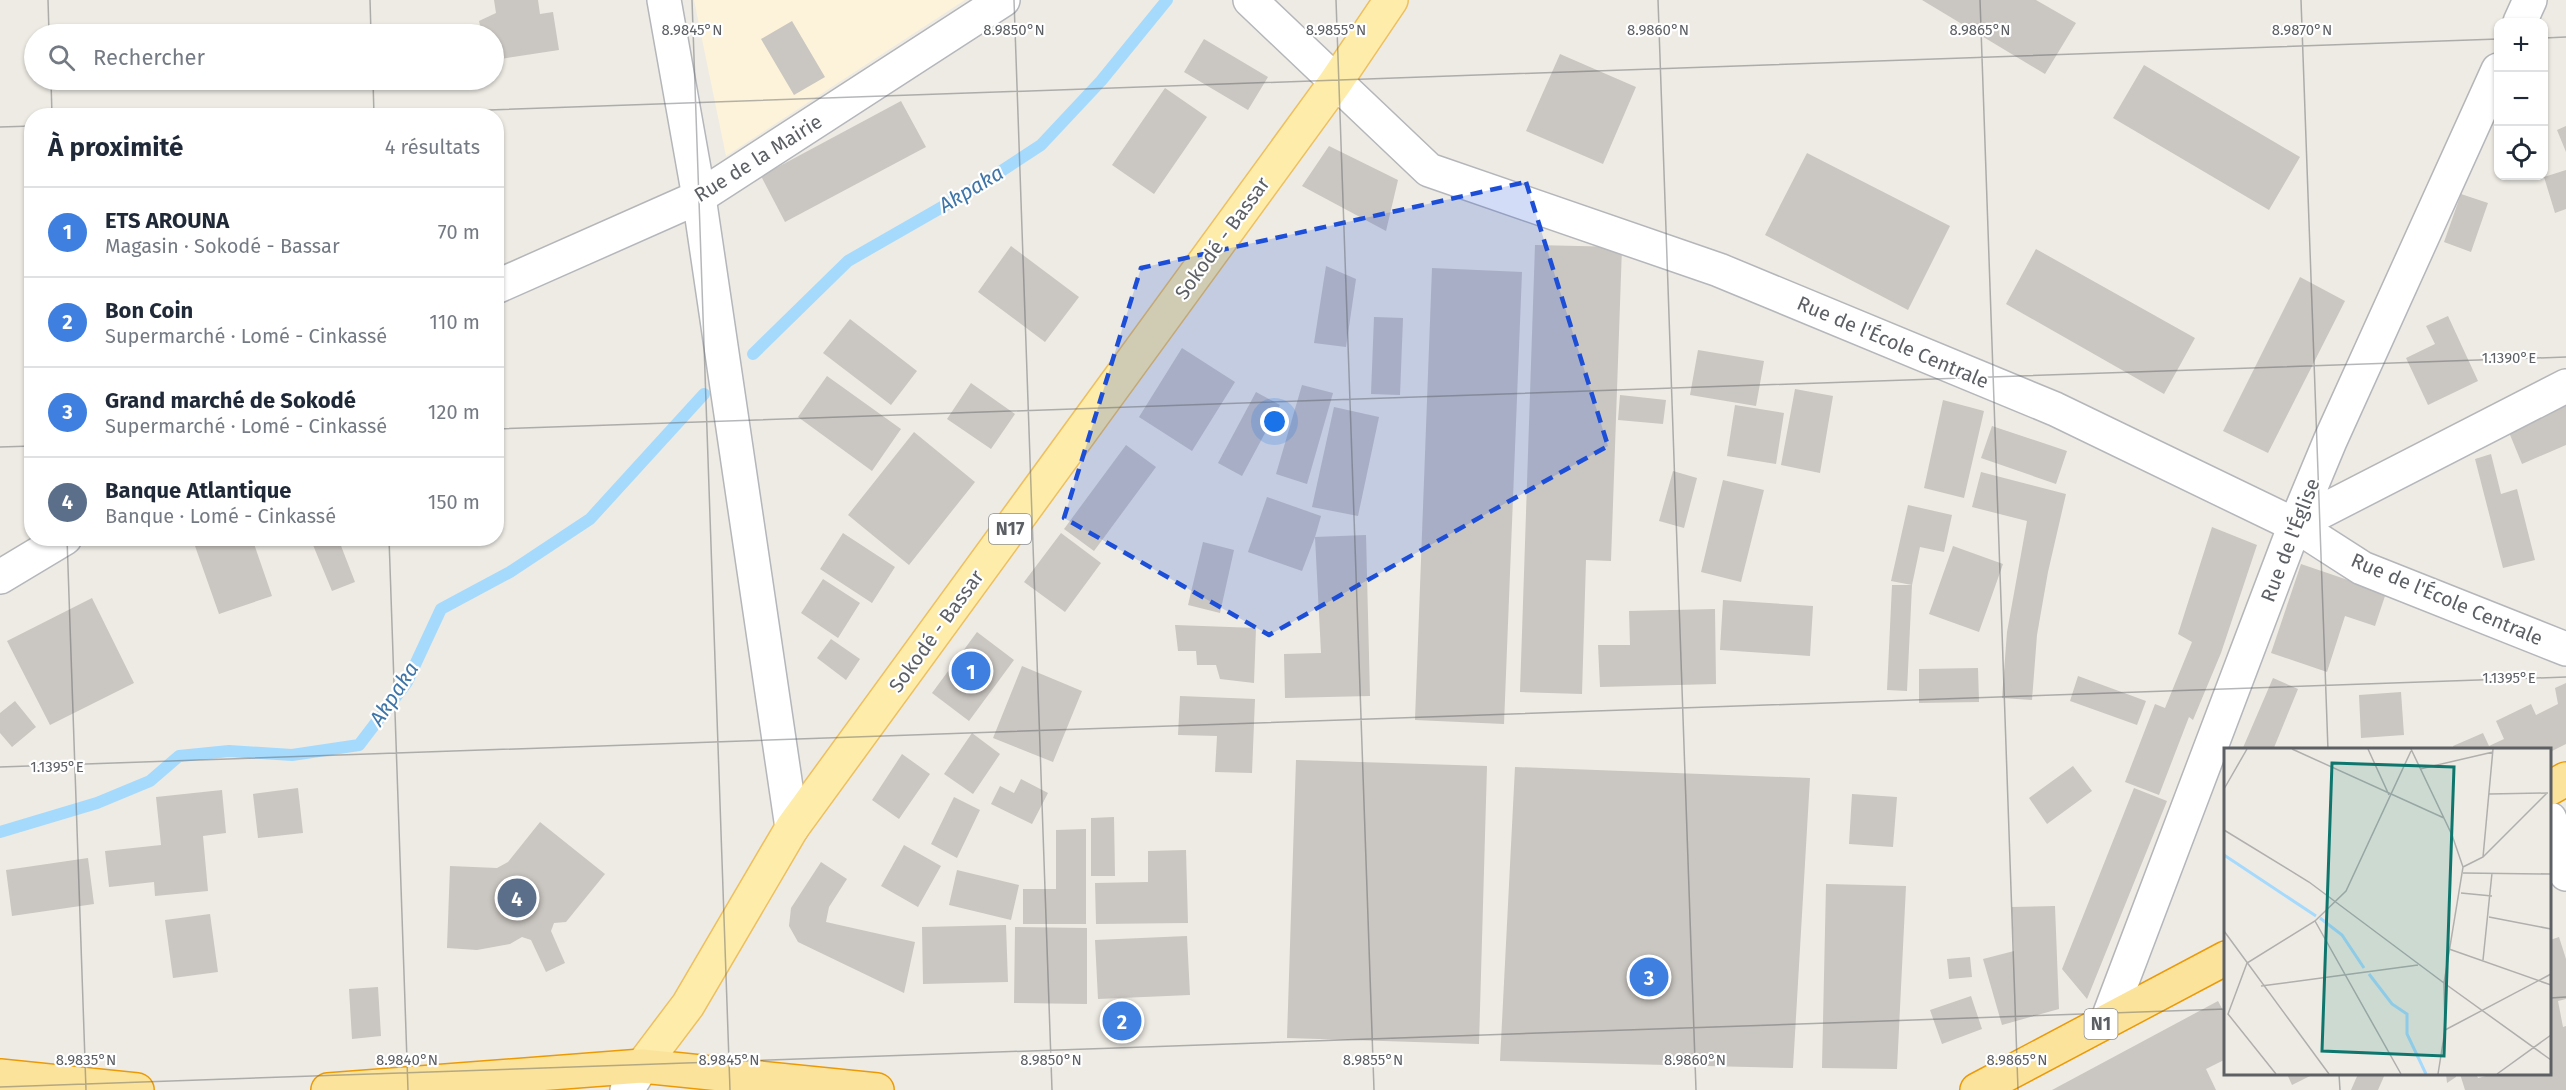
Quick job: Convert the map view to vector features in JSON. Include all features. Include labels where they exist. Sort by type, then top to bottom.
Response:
[{"type":"highway","points":[[2551,787],[2566,779]]},
{"type":"highway","name":"N1","points":[[1977,1090],[2224,959]]},
{"type":"highway","points":[[0,1076],[137,1090]]},
{"type":"highway","points":[[328,1090],[634,1078],[877,1090]]},
{"type":"main road","name":"Sokodé - Bassar","points":[[634,1078],[688,1005],[792,828],[1335,83],[1391,0]]},
{"type":"street","points":[[664,0],[699,197],[792,828]]},
{"type":"street","name":"Rue de la Mairie","points":[[504,282],[699,197],[1003,0]]},
{"type":"street","name":"Rue de l'École Centrale","points":[[1250,0],[1429,170],[1719,270],[2055,409],[2295,525],[2362,568],[2566,649]]},
{"type":"street","points":[[2522,18],[2530,0]]},
{"type":"street","name":"Rue de l'Église","points":[[2107,1021],[2295,525],[2330,441],[2498,72]]},
{"type":"street","points":[[2295,525],[2566,386]]},
{"type":"street","points":[[0,577],[52,546]]},
{"type":"street","points":[[2551,822],[2566,874]]},
{"type":"highlighted area","points":[[1526,182],[1608,446],[1269,635],[1064,518],[1141,268]]},
{"type":"shaded area","points":[[694,0],[965,0],[726,156]]},
{"type":"building","points":[[494,0],[538,0],[540,14],[553,12],[559,50],[504,58],[504,24],[480,24],[479,21],[496,13]]},
{"type":"building","points":[[1922,0],[2036,0],[2076,23],[2045,74]]},
{"type":"building","points":[[792,21],[825,77],[794,95],[761,39]]},
{"type":"building","points":[[1204,39],[1268,77],[1248,110],[1184,72]]},
{"type":"building","points":[[1560,54],[1636,87],[1603,164],[1526,131]]},
{"type":"building","points":[[2144,65],[2300,157],[2269,210],[2113,118]]},
{"type":"building","points":[[1165,88],[1207,117],[1154,194],[1112,165]]},
{"type":"building","points":[[901,101],[926,147],[785,222],[761,176]]},
{"type":"building","points":[[2566,126],[2566,152],[2557,130]]},
{"type":"building","points":[[1329,146],[1398,180],[1386,231],[1302,186]]},
{"type":"building","points":[[1807,153],[1950,226],[1908,310],[1765,235]]},
{"type":"building","points":[[2566,170],[2566,209],[2555,213],[2545,180],[2548,180],[2548,176]]},
{"type":"building","points":[[2461,194],[2488,203],[2471,252],[2444,242]]},
{"type":"building","points":[[1535,245],[1622,247],[1611,561],[1586,560],[1582,694],[1520,692]]},
{"type":"building","points":[[1011,246],[1079,297],[1045,342],[978,292]]},
{"type":"building","points":[[2036,249],[2195,338],[2164,394],[2006,304]]},
{"type":"building","points":[[1326,266],[1356,279],[1346,347],[1314,343]]},
{"type":"building","points":[[1432,268],[1522,272],[1504,724],[1415,720]]},
{"type":"building","points":[[2300,277],[2345,301],[2268,453],[2223,431]]},
{"type":"building","points":[[2448,316],[2478,381],[2428,405],[2406,358],[2435,344],[2426,326]]},
{"type":"building","points":[[1374,317],[1403,318],[1400,395],[1371,394]]},
{"type":"building","points":[[850,319],[917,371],[891,405],[823,353]]},
{"type":"building","points":[[1182,348],[1235,382],[1192,451],[1139,417]]},
{"type":"building","points":[[1698,350],[1764,361],[1756,406],[1690,395]]},
{"type":"building","points":[[827,376],[901,429],[872,471],[798,417]]},
{"type":"building","points":[[971,383],[1015,414],[991,449],[947,419]]},
{"type":"building","points":[[1302,385],[1333,393],[1307,484],[1276,474]]},
{"type":"building","points":[[1795,389],[1833,396],[1820,473],[1781,465]]},
{"type":"building","points":[[1256,392],[1280,405],[1242,476],[1218,463]]},
{"type":"building","points":[[1620,395],[1666,400],[1663,424],[1618,420]]},
{"type":"building","points":[[1943,400],[1984,411],[1964,498],[1924,488]]},
{"type":"building","points":[[1735,405],[1784,413],[1776,464],[1727,456]]},
{"type":"building","points":[[2566,406],[2566,445],[2522,464],[2508,430]]},
{"type":"building","points":[[1334,407],[1379,417],[1358,516],[1312,507]]},
{"type":"building","points":[[1992,426],[2067,451],[2056,484],[1981,458]]},
{"type":"building","points":[[914,432],[975,482],[909,565],[848,515]]},
{"type":"building","points":[[1126,445],[1156,467],[1094,551],[1064,529]]},
{"type":"building","points":[[2491,454],[2501,494],[2517,489],[2535,560],[2503,568],[2475,459]]},
{"type":"building","points":[[1673,471],[1697,478],[1684,528],[1659,521]]},
{"type":"building","points":[[1981,472],[2066,494],[2048,572],[2037,635],[2032,700],[2002,698],[2007,632],[2027,521],[1972,507]]},
{"type":"building","points":[[1723,480],[1764,490],[1741,582],[1701,572]]},
{"type":"building","points":[[1267,497],[1321,516],[1302,571],[1248,552]]},
{"type":"building","points":[[1908,505],[1952,515],[1944,552],[1920,547],[1912,585],[1891,581]]},
{"type":"building","points":[[2212,527],[2257,545],[2221,653],[2193,720],[2189,717],[2159,795],[2125,782],[2155,704],[2165,708],[2192,642],[2178,634]]},
{"type":"building","points":[[843,533],[895,567],[872,603],[820,569]]},
{"type":"building","points":[[1061,533],[1101,563],[1065,612],[1024,582]]},
{"type":"building","points":[[1366,535],[1370,696],[1285,698],[1284,654],[1321,653],[1315,537]]},
{"type":"building","points":[[1203,542],[1234,550],[1220,613],[1188,605]]},
{"type":"building","points":[[195,546],[255,546],[272,596],[219,614]]},
{"type":"building","points":[[313,546],[341,546],[355,582],[332,591]]},
{"type":"building","points":[[1953,546],[2003,564],[1979,632],[1929,614]]},
{"type":"building","points":[[2301,564],[2386,593],[2375,626],[2345,616],[2327,672],[2271,653]]},
{"type":"building","points":[[823,579],[860,603],[838,638],[801,613]]},
{"type":"building","points":[[1892,585],[1912,585],[1907,691],[1887,690]]},
{"type":"building","points":[[92,598],[134,683],[50,725],[7,641]]},
{"type":"building","points":[[1723,600],[1813,606],[1810,656],[1720,650]]},
{"type":"building","points":[[1715,609],[1716,684],[1600,687],[1598,645],[1630,645],[1629,611]]},
{"type":"building","points":[[1175,625],[1256,628],[1254,683],[1220,679],[1216,665],[1197,665],[1196,651],[1178,651]]},
{"type":"building","points":[[977,632],[1014,660],[969,721],[932,693]]},
{"type":"building","points":[[831,639],[860,659],[846,680],[817,658]]},
{"type":"building","points":[[1022,666],[1082,691],[1053,762],[993,738]]},
{"type":"building","points":[[1978,668],[1979,702],[1919,703],[1919,669]]},
{"type":"building","points":[[2078,676],[2146,701],[2137,725],[2070,701]]},
{"type":"building","points":[[2273,678],[2298,689],[2274,748],[2243,748]]},
{"type":"building","points":[[2566,683],[2566,744],[2551,752],[2551,748],[2454,748],[2453,746],[2483,733],[2489,746],[2504,739],[2496,721],[2531,704],[2536,715],[2558,704],[2555,688]]},
{"type":"building","points":[[2401,692],[2404,735],[2361,738],[2359,695]]},
{"type":"building","points":[[1180,696],[1255,699],[1252,773],[1215,772],[1217,736],[1178,735]]},
{"type":"building","points":[[15,701],[36,727],[12,747],[0,733],[0,713]]},
{"type":"building","points":[[972,733],[1000,754],[973,794],[944,774]]},
{"type":"building","points":[[902,754],[930,774],[899,819],[872,800]]},
{"type":"building","points":[[1296,760],[1487,766],[1479,1044],[1287,1038]]},
{"type":"building","points":[[2073,766],[2092,791],[2047,824],[2029,798]]},
{"type":"building","points":[[1515,767],[1810,778],[1793,1068],[1500,1061]]},
{"type":"building","points":[[1021,779],[1048,793],[1032,824],[991,804],[1000,786],[1014,793]]},
{"type":"building","points":[[298,788],[303,833],[258,838],[253,794]]},
{"type":"building","points":[[2134,788],[2167,801],[2087,999],[2062,969]]},
{"type":"building","points":[[222,790],[226,833],[203,836],[208,891],[155,896],[154,882],[109,887],[105,851],[161,845],[156,797]]},
{"type":"building","points":[[1852,794],[1897,797],[1893,847],[1849,844]]},
{"type":"building","points":[[954,797],[980,810],[957,858],[931,844]]},
{"type":"building","points":[[1114,817],[1115,876],[1091,876],[1091,818]]},
{"type":"building","points":[[540,822],[605,874],[566,922],[554,923],[551,931],[565,963],[546,972],[531,940],[522,937],[510,944],[477,950],[447,948],[450,866],[497,868],[508,862]]},
{"type":"building","points":[[1086,829],[1086,924],[1023,924],[1023,889],[1056,889],[1056,830]]},
{"type":"building","points":[[904,845],[941,866],[918,907],[881,886]]},
{"type":"building","points":[[1186,850],[1188,923],[1096,924],[1095,883],[1148,882],[1148,851]]},
{"type":"building","points":[[88,858],[94,904],[12,916],[6,870]]},
{"type":"building","points":[[821,862],[847,879],[829,907],[826,922],[915,942],[904,993],[798,942],[789,926],[791,908]]},
{"type":"building","points":[[957,870],[1019,885],[1011,920],[949,905]]},
{"type":"building","points":[[1826,884],[1906,886],[1897,1069],[1822,1068]]},
{"type":"building","points":[[2055,906],[2059,1009],[2002,1025],[1983,959],[2014,951],[2012,907]]},
{"type":"building","points":[[210,914],[218,972],[173,978],[165,920]]},
{"type":"building","points":[[1006,925],[1008,982],[923,984],[922,927]]},
{"type":"building","points":[[1015,927],[1087,928],[1087,1004],[1014,1003]]},
{"type":"building","points":[[1187,936],[1190,995],[1098,999],[1095,940]]},
{"type":"building","points":[[2559,937],[2566,959],[2566,999],[2558,1001],[2563,1027],[2566,1026],[2566,1090],[2465,1090],[2460,1075],[2476,1075],[2478,1078],[2490,1075],[2551,1075],[2551,940]]},
{"type":"building","points":[[1970,957],[1972,977],[1949,979],[1947,959]]},
{"type":"building","points":[[378,987],[381,1036],[352,1039],[349,989]]},
{"type":"building","points":[[1971,996],[1982,1029],[1942,1044],[1930,1010]]},
{"type":"building","points":[[2218,1001],[2224,1012],[2224,1060],[2206,1069],[2216,1090],[2052,1090]]},
{"type":"building","points":[[2287,1075],[2312,1075],[2292,1085]]},
{"type":"building","points":[[2358,1075],[2385,1075],[2378,1090],[2351,1090]]},
{"type":"building","points":[[2446,1075],[2456,1075],[2456,1077],[2447,1083]]},
{"type":"waterway","name":"Akpaka","points":[[753,354],[848,261],[977,187],[1041,145],[1101,81],[1167,0]]},
{"type":"waterway","name":"Akpaka","points":[[0,832],[97,803],[150,781],[179,756],[229,751],[292,755],[359,745],[407,682],[441,609],[510,572],[590,519],[704,394]]},
{"type":"place","name":"ETS AROUNA","points":[[971,671]]},
{"type":"place","name":"Banque Atlantique","points":[[517,898]]},
{"type":"place","name":"Grand marché de Sokodé","points":[[1649,977]]},
{"type":"place","name":"Bon Coin","points":[[1122,1021]]}]
